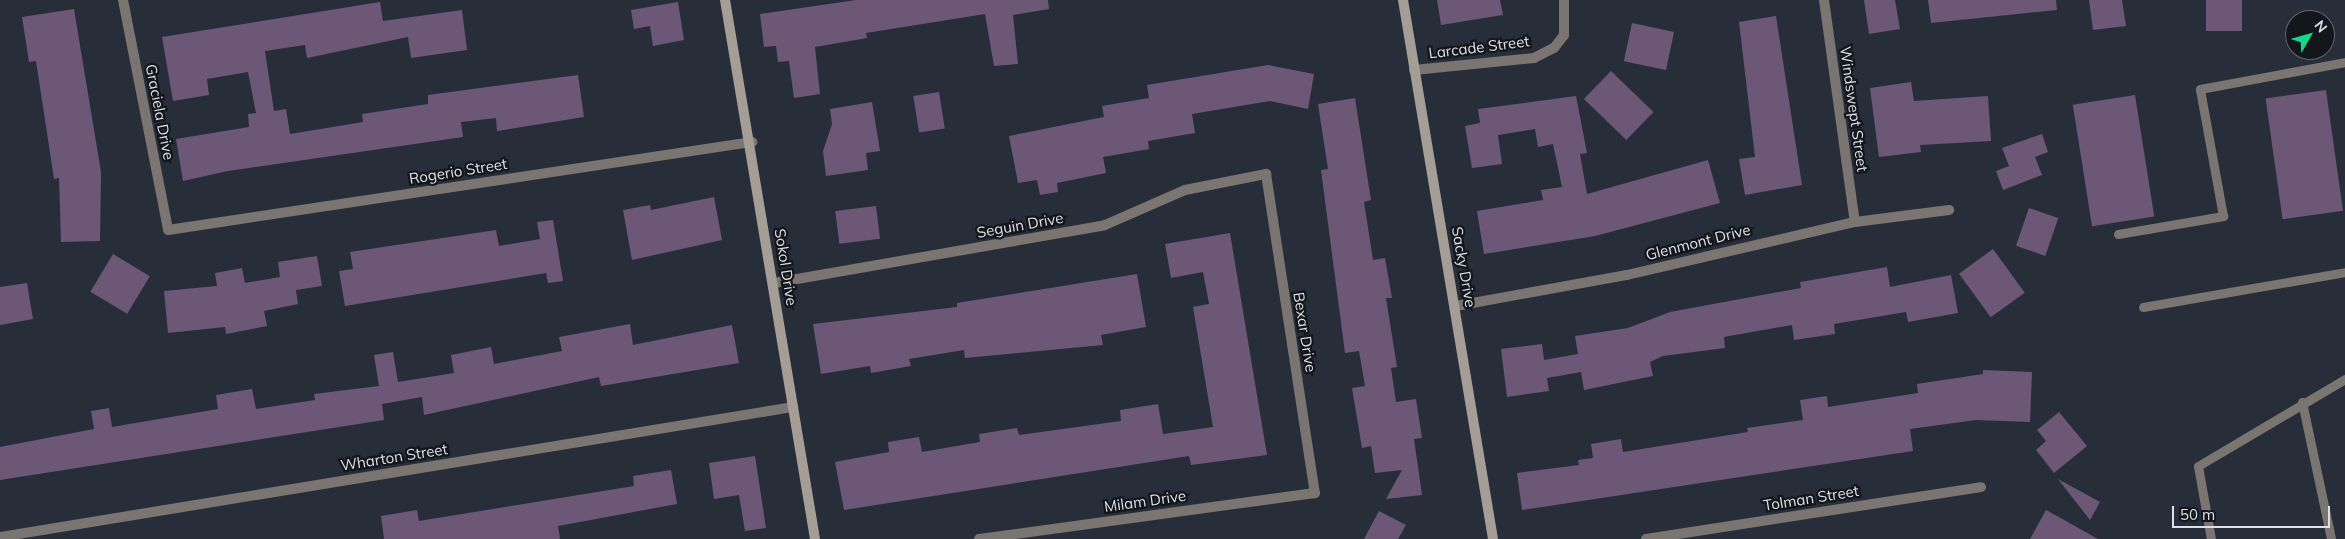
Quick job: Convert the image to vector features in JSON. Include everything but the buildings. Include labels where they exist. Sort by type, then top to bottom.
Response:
[{"type":"street","name":"Graciela Drive","points":[[123,0],[168,230]]},
{"type":"street","name":"Sokol Drive","points":[[725,0],[752,142],[815,539]]},
{"type":"street","name":"Sacky Drive","points":[[1404,0],[1414,70],[1456,306],[1494,539]]},
{"type":"street","name":"Larcade Street","points":[[1414,70],[1534,58],[1554,48],[1564,35],[1564,0]]},
{"type":"street","name":"Windswept Street","points":[[1824,0],[1855,222]]},
{"type":"street","name":"Rogerio Street","points":[[168,230],[752,142]]},
{"type":"street","name":"Seguin Drive","points":[[774,283],[1105,225],[1184,190],[1266,174]]},
{"type":"street","name":"Bexar Drive","points":[[1266,174],[1315,494]]},
{"type":"street","name":"Glenmont Drive","points":[[1456,306],[1628,275],[1855,222],[1949,210]]},
{"type":"street","name":"Wharton Street","points":[[0,537],[793,407]]},
{"type":"street","name":"Tolman Street","points":[[1646,539],[1981,487]]},
{"type":"street","name":"Milam Drive","points":[[979,539],[1315,494]]},
{"type":"lane","points":[[2118,234],[2223,216],[2200,90],[2345,62]]},
{"type":"lane","points":[[2143,307],[2345,272]]},
{"type":"lane","points":[[2211,539],[2198,466],[2302,402],[2345,379]]},
{"type":"lane","points":[[2302,402],[2331,539]]}]
